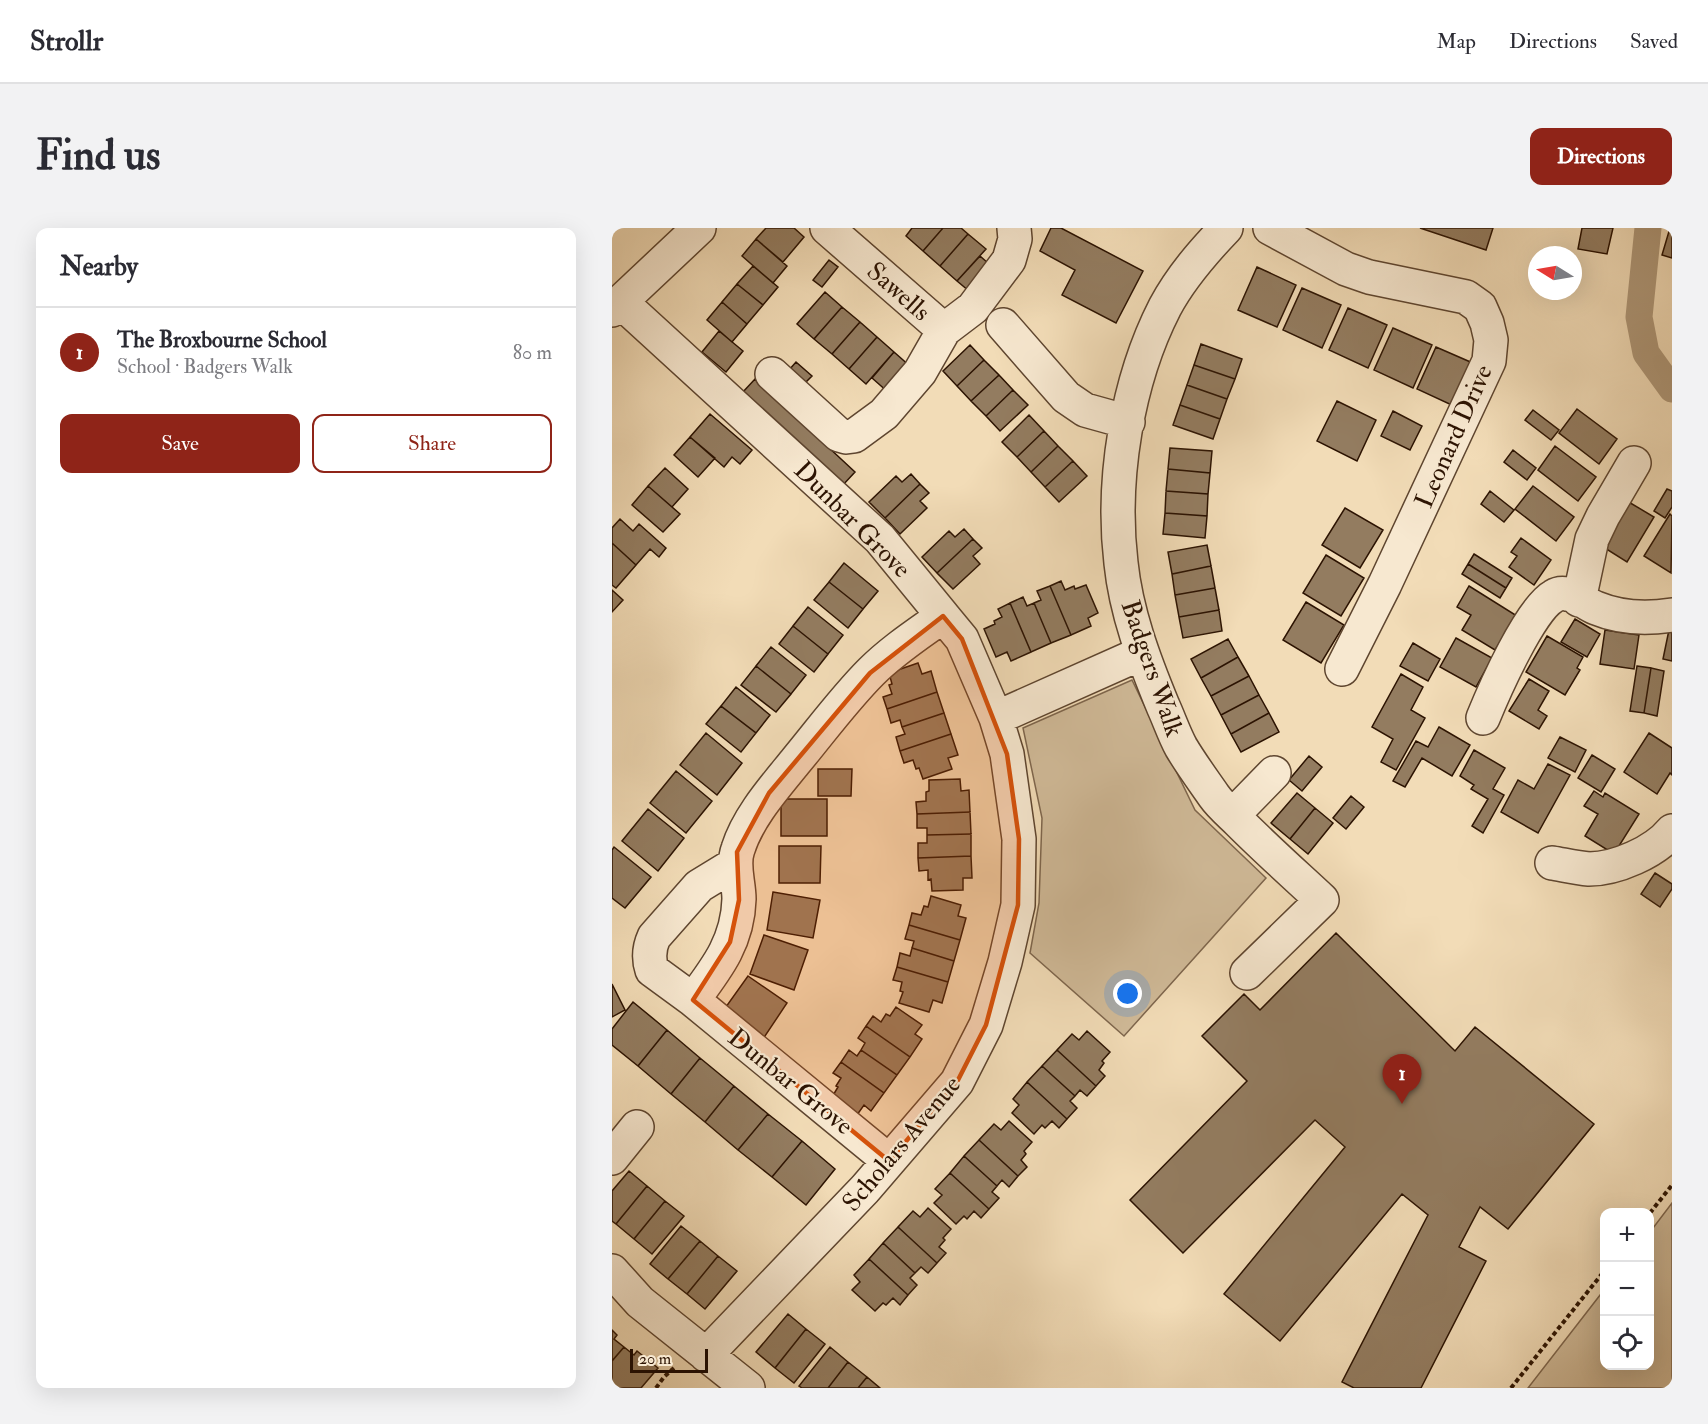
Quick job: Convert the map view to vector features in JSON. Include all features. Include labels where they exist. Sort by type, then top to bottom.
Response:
[{"type":"street","points":[[617,306],[699,228]]},
{"type":"street","name":"Sawells","points":[[827,228],[944,330]]},
{"type":"street","points":[[772,374],[839,435],[854,436],[884,414],[920,372],[944,330],[973,308],[1009,260],[1015,239],[1014,228]]},
{"type":"street","name":"Badgers Walk","points":[[1226,228],[1201,254],[1165,307],[1136,382],[1119,473],[1120,562],[1127,601],[1142,653],[1180,745],[1216,799],[1322,900],[1247,973]]},
{"type":"street","name":"Leonard Drive","points":[[1270,228],[1346,269],[1369,277],[1466,297],[1480,307],[1491,340],[1489,361],[1385,584],[1342,669]]},
{"type":"street","name":"Dunbar Grove","points":[[617,306],[880,539],[943,616]]},
{"type":"street","points":[[1003,325],[1066,397],[1085,410],[1128,422]]},
{"type":"street","points":[[1579,600],[1592,539],[1602,516],[1634,463]]},
{"type":"street","points":[[1483,718],[1508,663],[1538,611],[1547,601],[1559,594],[1571,595],[1617,615],[1653,618],[1672,615]]},
{"type":"street","points":[[693,1000],[722,961],[730,942],[739,900],[735,864],[736,852],[742,836],[770,793],[870,673],[891,654],[943,616]]},
{"type":"street","name":"Scholars Avenue","points":[[706,1355],[865,1189],[957,1082],[986,1025],[1005,962],[1018,905],[1019,839],[1006,754],[996,718],[962,639],[943,616]]},
{"type":"street","points":[[996,718],[1142,653]]},
{"type":"street","points":[[1233,815],[1274,773]]},
{"type":"street","points":[[1552,863],[1591,869],[1633,860],[1665,840],[1672,831]]},
{"type":"street","name":"Dunbar Grove","points":[[735,864],[699,886],[654,938],[649,955],[651,970],[693,1000],[889,1161]]},
{"type":"street","points":[[612,1158],[637,1127]]},
{"type":"street","points":[[612,1271],[640,1302],[748,1388]]},
{"type":"path","points":[[1654,1208],[1672,1185]]},
{"type":"path","points":[[1511,1388],[1600,1276]]},
{"type":"highlighted area","points":[[943,616],[962,639],[1007,754],[1019,839],[1018,905],[986,1025],[957,1082],[889,1161],[693,1000],[730,942],[739,900],[737,852],[769,793],[870,673]]},
{"type":"shaded area","points":[[1132,680],[1195,810],[1266,878],[1124,1036],[1030,953],[1039,903],[1042,818],[1023,728]]},
{"type":"shaded area","points":[[1672,1203],[1672,1388],[1528,1388],[1600,1295],[1600,1370],[1654,1370],[1654,1227]]},
{"type":"building","points":[[766,228],[794,228],[804,237],[783,262],[756,239]]},
{"type":"building","points":[[912,228],[943,228],[923,251],[906,236]]},
{"type":"building","points":[[943,228],[961,228],[968,234],[940,266],[923,251]]},
{"type":"building","points":[[1051,228],[1061,228],[1143,271],[1116,323],[1062,295],[1075,270],[1040,251]]},
{"type":"building","points":[[1420,228],[1493,228],[1486,250]]},
{"type":"building","points":[[1582,228],[1613,228],[1607,254],[1582,250],[1582,246],[1579,246]]},
{"type":"building","points":[[1670,228],[1672,228],[1672,258],[1662,255]]},
{"type":"building","points":[[968,234],[986,249],[957,281],[940,266]]},
{"type":"building","points":[[756,239],[787,266],[773,283],[742,256]]},
{"type":"building","points":[[980,256],[997,271],[975,296],[957,281]]},
{"type":"building","points":[[829,260],[838,267],[822,287],[813,280]]},
{"type":"building","points":[[753,266],[778,287],[763,305],[737,284]]},
{"type":"building","points":[[1257,267],[1296,285],[1277,327],[1238,310]]},
{"type":"building","points":[[737,284],[763,305],[747,324],[722,302]]},
{"type":"building","points":[[1302,288],[1341,305],[1322,348],[1283,330]]},
{"type":"building","points":[[825,292],[842,307],[814,339],[797,324]]},
{"type":"building","points":[[722,302],[747,324],[732,342],[707,320]]},
{"type":"building","points":[[842,307],[860,322],[832,354],[814,339]]},
{"type":"building","points":[[1348,308],[1387,325],[1368,368],[1329,350]]},
{"type":"building","points":[[860,322],[877,337],[849,369],[832,354]]},
{"type":"building","points":[[1393,328],[1432,345],[1413,388],[1374,370]]},
{"type":"building","points":[[719,331],[743,351],[726,372],[702,352]]},
{"type":"building","points":[[877,337],[894,352],[866,384],[849,369]]},
{"type":"building","points":[[1201,344],[1242,359],[1235,379],[1194,365]]},
{"type":"building","points":[[970,345],[984,360],[957,386],[943,371]]},
{"type":"building","points":[[1436,347],[1475,364],[1456,407],[1417,389]]},
{"type":"building","points":[[894,352],[911,367],[889,393],[872,378]]},
{"type":"building","points":[[984,360],[999,375],[971,401],[957,386]]},
{"type":"building","points":[[796,362],[812,376],[804,384],[789,370]]},
{"type":"building","points":[[1194,365],[1235,379],[1227,399],[1187,385]]},
{"type":"building","points":[[999,375],[1013,390],[986,416],[971,401]]},
{"type":"building","points":[[755,379],[855,472],[842,486],[742,393]]},
{"type":"building","points":[[1187,385],[1227,399],[1220,419],[1180,405]]},
{"type":"building","points":[[1013,390],[1028,405],[1000,431],[986,416]]},
{"type":"building","points":[[1337,401],[1376,420],[1357,461],[1317,441]]},
{"type":"building","points":[[1180,405],[1220,419],[1213,439],[1173,425]]},
{"type":"building","points":[[1577,409],[1617,439],[1599,464],[1559,433]]},
{"type":"building","points":[[1533,410],[1559,430],[1551,440],[1525,420]]},
{"type":"building","points":[[1393,411],[1422,426],[1410,450],[1381,436]]},
{"type":"building","points":[[710,414],[752,450],[740,464],[732,457],[724,467],[690,437]]},
{"type":"building","points":[[1029,415],[1044,431],[1017,457],[1002,442]]},
{"type":"building","points":[[1044,431],[1058,446],[1031,472],[1017,457]]},
{"type":"building","points":[[690,437],[715,458],[698,477],[674,455]]},
{"type":"building","points":[[1058,446],[1073,461],[1045,487],[1031,472]]},
{"type":"building","points":[[1555,446],[1596,477],[1578,501],[1538,470]]},
{"type":"building","points":[[1170,448],[1212,451],[1210,473],[1168,469]]},
{"type":"building","points":[[1513,450],[1536,468],[1527,480],[1504,462]]},
{"type":"building","points":[[1073,461],[1087,476],[1059,502],[1045,487]]},
{"type":"building","points":[[665,468],[688,489],[672,507],[648,486]]},
{"type":"building","points":[[1168,469],[1210,473],[1208,494],[1166,491]]},
{"type":"building","points":[[911,474],[920,484],[885,518],[869,502],[896,476],[902,482]]},
{"type":"building","points":[[920,484],[929,493],[920,501],[927,508],[900,534],[885,518]]},
{"type":"building","points":[[648,486],[680,514],[663,532],[632,505]]},
{"type":"building","points":[[1533,486],[1574,517],[1556,541],[1515,509]]},
{"type":"building","points":[[1667,489],[1672,491],[1672,507],[1665,518],[1654,511]]},
{"type":"building","points":[[1166,491],[1208,494],[1207,516],[1165,513]]},
{"type":"building","points":[[1490,491],[1514,510],[1504,522],[1481,504]]},
{"type":"building","points":[[1627,501],[1654,517],[1627,562],[1600,545]]},
{"type":"building","points":[[1345,508],[1383,530],[1360,568],[1322,545]]},
{"type":"building","points":[[1165,513],[1207,516],[1205,538],[1163,534]]},
{"type":"building","points":[[1670,514],[1672,516],[1671,573],[1644,556]]},
{"type":"building","points":[[620,519],[633,531],[639,524],[666,548],[659,557],[650,549],[636,565],[612,543],[612,528]]},
{"type":"building","points":[[964,529],[973,539],[937,573],[922,557],[949,531],[955,537]]},
{"type":"building","points":[[1521,538],[1551,560],[1534,585],[1509,567],[1517,556],[1511,552]]},
{"type":"building","points":[[973,539],[982,548],[973,556],[980,564],[953,589],[937,573]]},
{"type":"building","points":[[612,543],[636,565],[616,588],[612,585]]},
{"type":"building","points":[[1207,545],[1211,566],[1172,574],[1168,552]]},
{"type":"building","points":[[1474,554],[1512,578],[1506,588],[1468,564]]},
{"type":"building","points":[[1326,555],[1364,578],[1341,616],[1303,593]]},
{"type":"building","points":[[844,563],[878,591],[863,609],[829,582]]},
{"type":"building","points":[[1468,564],[1506,588],[1500,598],[1462,574]]},
{"type":"building","points":[[1211,566],[1215,588],[1175,595],[1172,574]]},
{"type":"building","points":[[1061,581],[1065,590],[1074,586],[1075,589],[1086,585],[1098,613],[1088,618],[1091,626],[1071,635],[1050,586]]},
{"type":"building","points":[[829,582],[863,609],[848,628],[814,600]]},
{"type":"building","points":[[1050,586],[1071,635],[1051,643],[1034,603],[1041,600],[1037,591]]},
{"type":"building","points":[[1469,586],[1517,616],[1495,650],[1462,630],[1471,615],[1457,607]]},
{"type":"building","points":[[1215,588],[1219,610],[1179,617],[1175,595]]},
{"type":"building","points":[[612,590],[623,600],[612,612]]},
{"type":"building","points":[[1023,597],[1027,606],[1034,603],[1051,643],[1031,652],[1010,603]]},
{"type":"building","points":[[1306,602],[1344,625],[1321,663],[1283,640]]},
{"type":"building","points":[[1010,603],[1031,652],[1011,661],[1007,652],[996,657],[984,629],[995,624],[994,621],[1002,617],[998,609]]},
{"type":"building","points":[[808,607],[843,635],[828,654],[793,626]]},
{"type":"building","points":[[1219,610],[1222,631],[1183,638],[1179,617]]},
{"type":"building","points":[[1575,619],[1600,634],[1587,657],[1561,642]]},
{"type":"building","points":[[1670,625],[1672,625],[1672,661],[1663,659]]},
{"type":"building","points":[[793,626],[828,654],[814,672],[779,644]]},
{"type":"building","points":[[1605,630],[1639,635],[1634,669],[1600,664]]},
{"type":"building","points":[[1547,636],[1583,657],[1577,668],[1580,670],[1565,695],[1526,672]]},
{"type":"building","points":[[1456,638],[1492,658],[1476,687],[1440,667]]},
{"type":"building","points":[[1228,639],[1238,657],[1201,678],[1191,659]]},
{"type":"building","points":[[1413,643],[1440,659],[1428,681],[1400,666]]},
{"type":"building","points":[[771,647],[806,675],[791,694],[756,666]]},
{"type":"building","points":[[1238,657],[1249,676],[1211,696],[1201,678]]},
{"type":"building","points":[[918,663],[922,674],[931,671],[937,692],[887,709],[883,697],[892,694],[889,673]]},
{"type":"building","points":[[756,666],[791,694],[776,712],[741,685]]},
{"type":"building","points":[[1637,666],[1651,668],[1644,713],[1630,711]]},
{"type":"building","points":[[1651,668],[1664,671],[1657,716],[1644,713]]},
{"type":"building","points":[[1401,674],[1423,687],[1411,710],[1425,718],[1396,770],[1381,762],[1393,739],[1372,727]]},
{"type":"building","points":[[1249,676],[1259,695],[1221,715],[1211,696]]},
{"type":"building","points":[[1529,679],[1549,691],[1538,710],[1547,716],[1539,729],[1509,711]]},
{"type":"building","points":[[736,687],[770,715],[756,733],[721,706]]},
{"type":"building","points":[[937,692],[944,713],[902,727],[900,720],[891,723],[887,709]]},
{"type":"building","points":[[1259,695],[1269,713],[1231,734],[1221,715]]},
{"type":"building","points":[[721,706],[756,733],[741,752],[706,724]]},
{"type":"building","points":[[944,713],[951,734],[900,751],[896,737],[905,734],[902,727]]},
{"type":"building","points":[[1269,713],[1279,732],[1241,752],[1231,734]]},
{"type":"building","points":[[1439,727],[1470,745],[1452,776],[1422,758],[1405,787],[1393,781],[1416,741],[1428,747]]},
{"type":"building","points":[[706,733],[742,763],[717,795],[680,765]]},
{"type":"building","points":[[1649,733],[1672,748],[1672,775],[1670,773],[1657,794],[1624,772]]},
{"type":"building","points":[[951,734],[958,755],[948,758],[952,769],[923,779],[913,760],[904,763],[900,751]]},
{"type":"building","points":[[1560,737],[1586,750],[1575,772],[1548,758]]},
{"type":"building","points":[[1474,750],[1505,768],[1493,789],[1504,795],[1483,833],[1472,826],[1488,799],[1471,789],[1474,785],[1460,776]]},
{"type":"building","points":[[1592,755],[1615,769],[1601,792],[1578,778]]},
{"type":"building","points":[[1309,756],[1322,767],[1302,791],[1289,780]]},
{"type":"building","points":[[1548,764],[1570,775],[1538,833],[1501,812],[1518,780],[1534,789]]},
{"type":"building","points":[[818,769],[852,769],[851,796],[818,796]]},
{"type":"building","points":[[676,771],[712,801],[686,833],[650,803]]},
{"type":"building","points":[[960,779],[961,791],[969,790],[970,812],[917,814],[916,802],[926,801],[929,780]]},
{"type":"building","points":[[1594,791],[1603,797],[1605,793],[1639,814],[1614,854],[1585,836],[1598,814],[1584,806]]},
{"type":"building","points":[[1297,793],[1315,808],[1290,839],[1271,823]]},
{"type":"building","points":[[1351,796],[1364,807],[1346,829],[1333,818]]},
{"type":"building","points":[[781,799],[827,799],[827,836],[781,836]]},
{"type":"building","points":[[1315,808],[1333,823],[1308,854],[1290,839]]},
{"type":"building","points":[[648,809],[684,838],[658,871],[622,841]]},
{"type":"building","points":[[970,812],[971,834],[927,835],[927,828],[917,828],[917,814]]},
{"type":"building","points":[[971,834],[971,856],[918,858],[918,843],[927,843],[927,835]]},
{"type":"building","points":[[779,846],[821,846],[820,883],[779,883]]},
{"type":"building","points":[[614,847],[651,877],[625,908],[612,898],[612,850]]},
{"type":"building","points":[[971,856],[972,878],[963,878],[963,890],[932,891],[931,879],[928,880],[928,870],[919,871],[918,858]]},
{"type":"building","points":[[1655,873],[1672,884],[1672,889],[1660,907],[1641,894]]},
{"type":"building","points":[[773,892],[820,900],[813,938],[767,930]]},
{"type":"building","points":[[931,896],[961,905],[958,916],[966,918],[960,940],[909,925],[912,913],[921,915],[924,906],[928,907]]},
{"type":"building","points":[[909,925],[960,940],[954,961],[912,948],[914,941],[905,939]]},
{"type":"building","points":[[1336,933],[1455,1051],[1475,1027],[1594,1124],[1508,1229],[1480,1207],[1459,1247],[1486,1261],[1421,1388],[1354,1388],[1342,1382],[1428,1215],[1402,1194],[1280,1341],[1224,1294],[1345,1147],[1315,1120],[1183,1253],[1130,1200],[1247,1081],[1202,1036],[1244,994],[1260,1010]]},
{"type":"building","points":[[764,935],[808,950],[794,990],[750,974]]},
{"type":"building","points":[[912,948],[954,961],[948,982],[897,967],[900,953],[910,956]]},
{"type":"building","points":[[897,967],[948,982],[942,1003],[933,1000],[929,1012],[899,1003],[903,992],[900,991],[902,982],[893,980]]},
{"type":"building","points":[[748,976],[787,1003],[763,1039],[723,1011]]},
{"type":"building","points":[[612,984],[625,1010],[612,1017]]},
{"type":"building","points":[[633,1002],[667,1030],[638,1066],[612,1045],[612,1029]]},
{"type":"building","points":[[896,1007],[922,1025],[915,1034],[922,1039],[910,1057],[866,1026],[873,1016],[881,1022],[886,1014],[890,1016]]},
{"type":"building","points":[[866,1026],[910,1057],[897,1075],[861,1050],[865,1043],[858,1038]]},
{"type":"building","points":[[667,1030],[700,1058],[671,1094],[638,1066]]},
{"type":"building","points":[[1087,1031],[1110,1052],[1102,1061],[1104,1063],[1099,1070],[1105,1076],[1096,1086],[1057,1050],[1072,1034],[1079,1040]]},
{"type":"building","points":[[849,1050],[857,1056],[861,1050],[897,1075],[884,1093],[841,1062]]},
{"type":"building","points":[[1057,1050],[1096,1086],[1087,1096],[1080,1090],[1075,1096],[1042,1066]]},
{"type":"building","points":[[700,1058],[734,1086],[705,1122],[671,1094]]},
{"type":"building","points":[[841,1062],[884,1093],[871,1111],[864,1105],[857,1115],[832,1097],[841,1078],[833,1073]]},
{"type":"building","points":[[1042,1066],[1075,1096],[1070,1101],[1077,1108],[1067,1119],[1027,1082]]},
{"type":"building","points":[[1027,1082],[1067,1119],[1059,1128],[1052,1121],[1045,1128],[1042,1125],[1034,1134],[1012,1113],[1019,1105],[1013,1099]]},
{"type":"building","points":[[734,1086],[768,1114],[738,1150],[705,1122]]},
{"type":"building","points":[[768,1114],[802,1141],[772,1177],[738,1150]]},
{"type":"building","points":[[1009,1121],[1032,1142],[1024,1151],[1026,1154],[1021,1160],[1027,1167],[1018,1176],[979,1140],[994,1124],[1001,1130]]},
{"type":"building","points":[[979,1140],[1018,1176],[1009,1187],[1002,1180],[997,1186],[964,1156]]},
{"type":"building","points":[[802,1141],[835,1169],[806,1205],[772,1177]]},
{"type":"building","points":[[964,1156],[997,1186],[992,1192],[999,1198],[989,1209],[950,1173]]},
{"type":"building","points":[[629,1171],[647,1186],[616,1224],[612,1221],[612,1191]]},
{"type":"building","points":[[950,1173],[989,1209],[981,1218],[974,1211],[967,1219],[964,1216],[956,1224],[934,1203],[942,1195],[935,1189]]},
{"type":"building","points":[[647,1186],[665,1201],[634,1239],[616,1224]]},
{"type":"building","points":[[665,1201],[684,1216],[652,1254],[634,1239]]},
{"type":"building","points":[[928,1208],[951,1229],[939,1247],[946,1253],[937,1263],[898,1227],[913,1211],[920,1217]]},
{"type":"building","points":[[681,1226],[700,1241],[668,1279],[650,1264]]},
{"type":"building","points":[[898,1227],[937,1263],[928,1273],[921,1267],[915,1273],[883,1243]]},
{"type":"building","points":[[700,1241],[718,1256],[687,1294],[668,1279]]},
{"type":"building","points":[[883,1243],[915,1273],[910,1278],[917,1285],[908,1295],[869,1259]]},
{"type":"building","points":[[718,1256],[737,1271],[705,1309],[687,1294]]},
{"type":"building","points":[[869,1259],[908,1295],[900,1305],[893,1298],[886,1305],[883,1303],[875,1311],[852,1290],[860,1282],[854,1275]]},
{"type":"building","points":[[788,1314],[806,1329],[775,1368],[756,1352]]},
{"type":"building","points":[[806,1329],[825,1344],[794,1383],[775,1368]]},
{"type":"building","points":[[612,1330],[617,1335],[614,1339],[624,1347],[612,1361]]},
{"type":"building","points":[[624,1347],[634,1355],[637,1351],[658,1368],[641,1388],[614,1388],[612,1386],[612,1361]]},
{"type":"building","points":[[830,1347],[848,1362],[828,1388],[799,1386]]},
{"type":"building","points":[[848,1362],[867,1377],[858,1388],[828,1388]]},
{"type":"building","points":[[867,1377],[880,1388],[858,1388]]},
{"type":"waterway","points":[[1648,228],[1639,317],[1646,353],[1672,389]]},
{"type":"place","name":"The Broxbourne School","points":[[1402,1104]]}]
